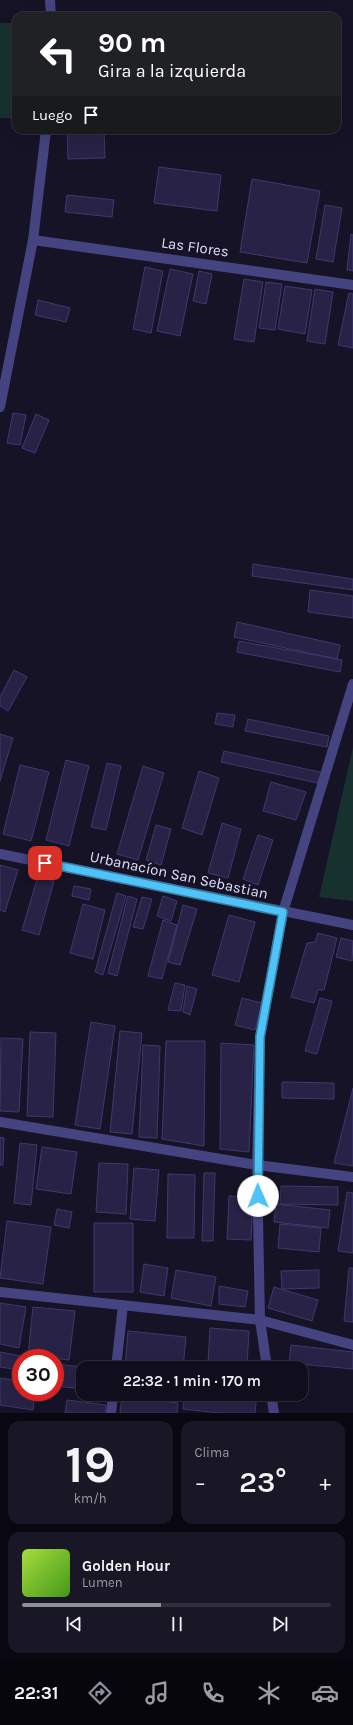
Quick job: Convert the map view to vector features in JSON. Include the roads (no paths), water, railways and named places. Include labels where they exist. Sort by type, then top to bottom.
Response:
[{"type":"street","points":[[50,0],[51,12]]},
{"type":"street","points":[[0,407],[33,240],[46,134]]},
{"type":"street","name":"Las Flores","points":[[33,240],[353,285]]},
{"type":"street","points":[[266,1361],[260,1320],[257,1165],[260,1037],[283,912],[353,684]]},
{"type":"street","name":"Urbanacíon San Sebastian","points":[[0,854],[353,925]]},
{"type":"street","points":[[0,1122],[257,1165],[353,1177]]},
{"type":"street","points":[[0,1292],[260,1320],[353,1345]]},
{"type":"street","points":[[117,1361],[123,1305]]},
{"type":"street","points":[[111,1413],[112,1401]]},
{"type":"street","points":[[272,1401],[274,1413]]}]
